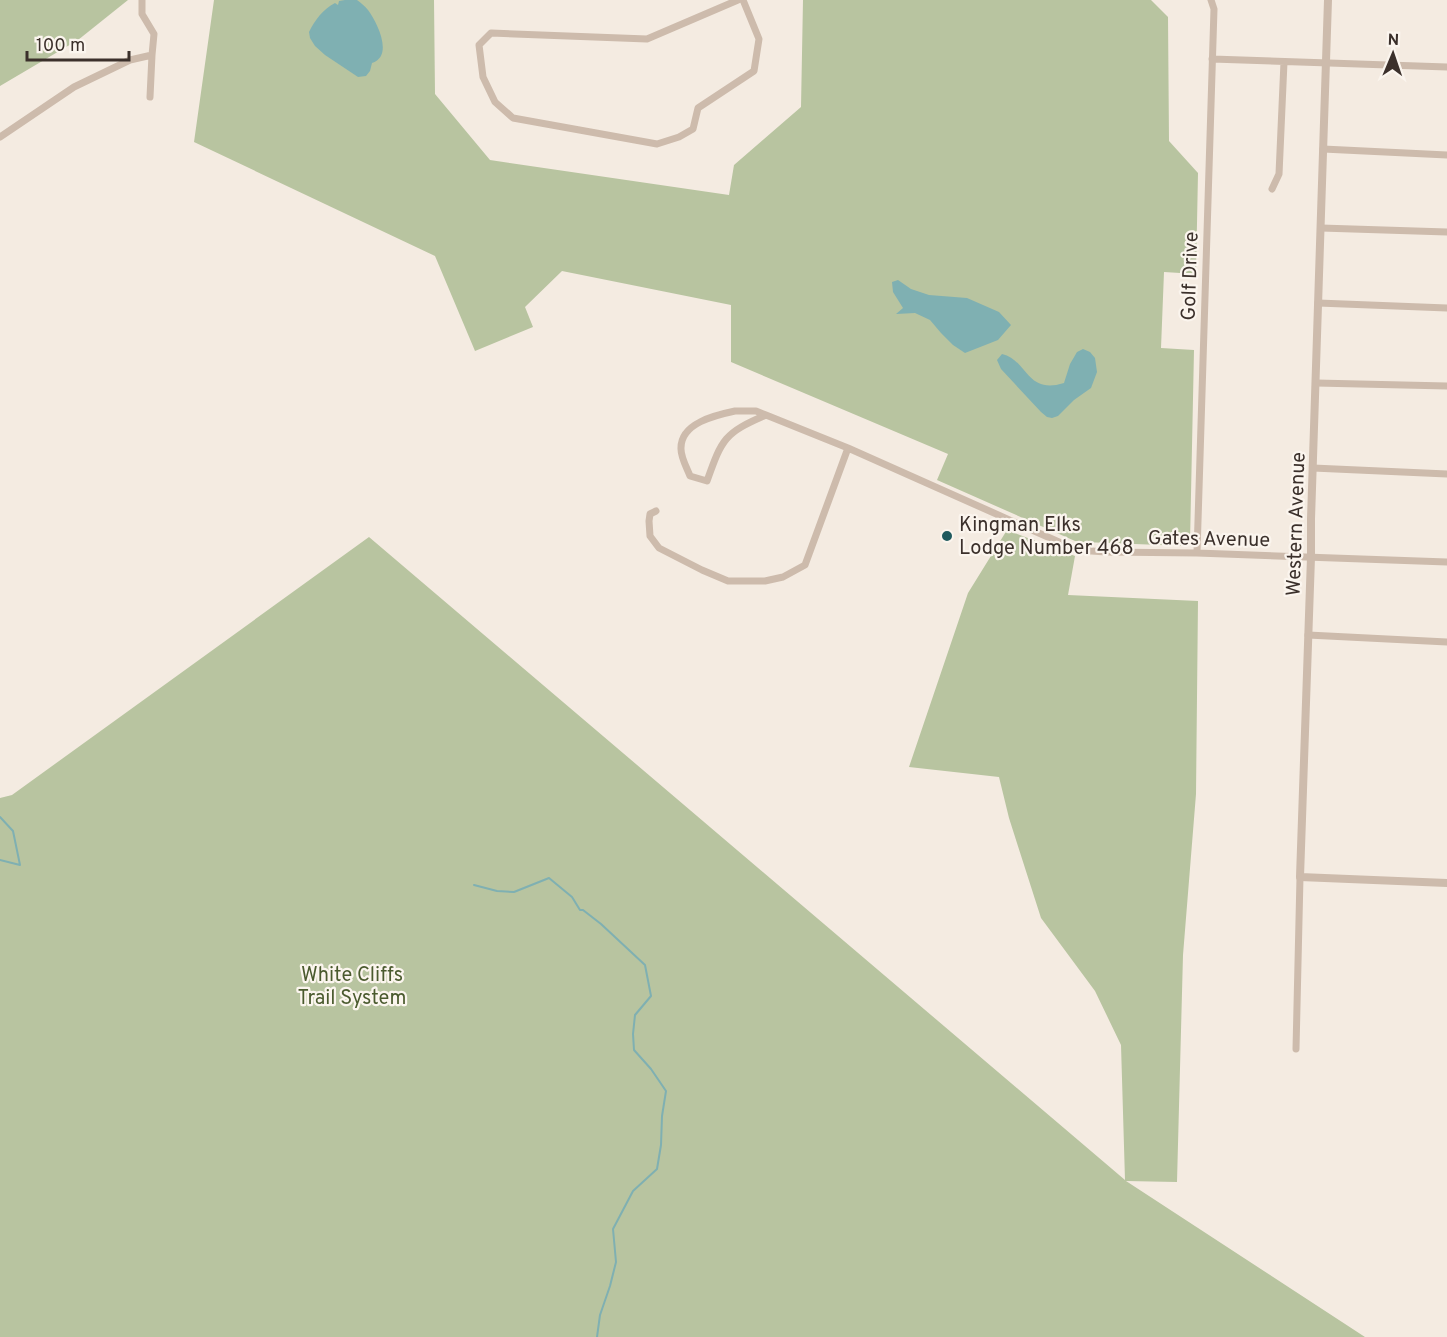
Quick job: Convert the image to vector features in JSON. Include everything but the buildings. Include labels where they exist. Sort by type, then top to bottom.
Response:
[{"type":"street","points":[[142,0],[142,14],[154,34],[150,97]]},
{"type":"street","points":[[741,0],[759,39],[754,71],[698,108],[693,129],[679,137],[657,144],[513,118],[495,102],[483,77],[479,45],[490,33],[647,39],[741,0]]},
{"type":"street","name":"Golf Drive","points":[[1197,553],[1214,9],[1211,0]]},
{"type":"street","name":"Western Avenue","points":[[1296,1049],[1328,0]]},
{"type":"street","points":[[0,137],[74,87],[130,60],[152,55]]},
{"type":"street","points":[[1212,59],[1447,67]]},
{"type":"street","points":[[1272,189],[1279,174],[1284,62]]},
{"type":"street","points":[[1323,149],[1447,155]]},
{"type":"street","points":[[1321,228],[1447,232]]},
{"type":"street","points":[[1318,303],[1447,308]]},
{"type":"street","points":[[1316,383],[1447,386]]},
{"type":"street","name":"Gates Avenue","points":[[766,415],[734,430],[725,439],[707,481],[690,476],[681,449],[683,437],[692,427],[718,414],[756,411],[766,415],[848,448],[1077,550],[1447,562]]},
{"type":"street","points":[[656,511],[650,514],[650,536],[659,548],[728,581],[765,581],[783,577],[806,565],[848,448]]},
{"type":"street","points":[[1313,468],[1447,474]]},
{"type":"street","points":[[1308,635],[1447,642]]},
{"type":"street","points":[[1300,877],[1447,883]]},
{"type":"green space","points":[[0,0],[128,0],[78,40],[0,86]]},
{"type":"green space","points":[[214,0],[434,0],[435,94],[490,160],[729,195],[734,165],[801,107],[803,0],[1151,0],[1168,17],[1169,141],[1198,173],[1196,274],[1164,272],[1161,348],[1194,350],[1190,543],[1186,546],[1075,541],[937,480],[948,454],[731,362],[731,305],[562,271],[525,307],[533,327],[475,351],[435,256],[194,142]]},
{"type":"green space","name":"White Cliffs Trail System","points":[[1007,530],[1075,556],[1068,595],[1198,601],[1196,794],[1183,955],[1177,1182],[1126,1181],[1365,1337],[0,1337],[0,798],[12,795],[369,537],[1125,1180],[1121,1045],[1095,991],[1041,918],[1009,818],[999,777],[909,767],[968,593]]},
{"type":"water","points":[[357,0],[366,7],[376,22],[382,38],[382,53],[379,59],[372,63],[366,76],[358,77],[325,55],[310,38],[309,32],[320,15],[331,5],[335,3],[338,5],[339,1]]},
{"type":"water","points":[[898,280],[911,289],[929,295],[967,298],[999,312],[1011,325],[998,340],[965,353],[953,345],[930,320],[915,313],[896,314],[903,308],[893,292],[892,282]]},
{"type":"water","points":[[1083,349],[1095,358],[1097,372],[1091,388],[1074,400],[1058,416],[1052,418],[1041,412],[1001,369],[997,360],[1002,354],[1011,357],[1035,381],[1051,385],[1064,383],[1070,364],[1077,352]]},
{"type":"waterway","points":[[0,817],[13,831],[20,865],[0,860]]},
{"type":"waterway","points":[[474,885],[497,891],[514,892],[549,878],[572,897],[580,910],[601,924],[645,965],[651,996],[635,1015],[634,1050],[666,1091],[661,1145],[657,1169],[633,1191],[613,1229],[616,1262],[600,1315],[597,1337]]},
{"type":"place","name":"Kingman Elks Lodge Number 468","points":[[947,536]]}]
